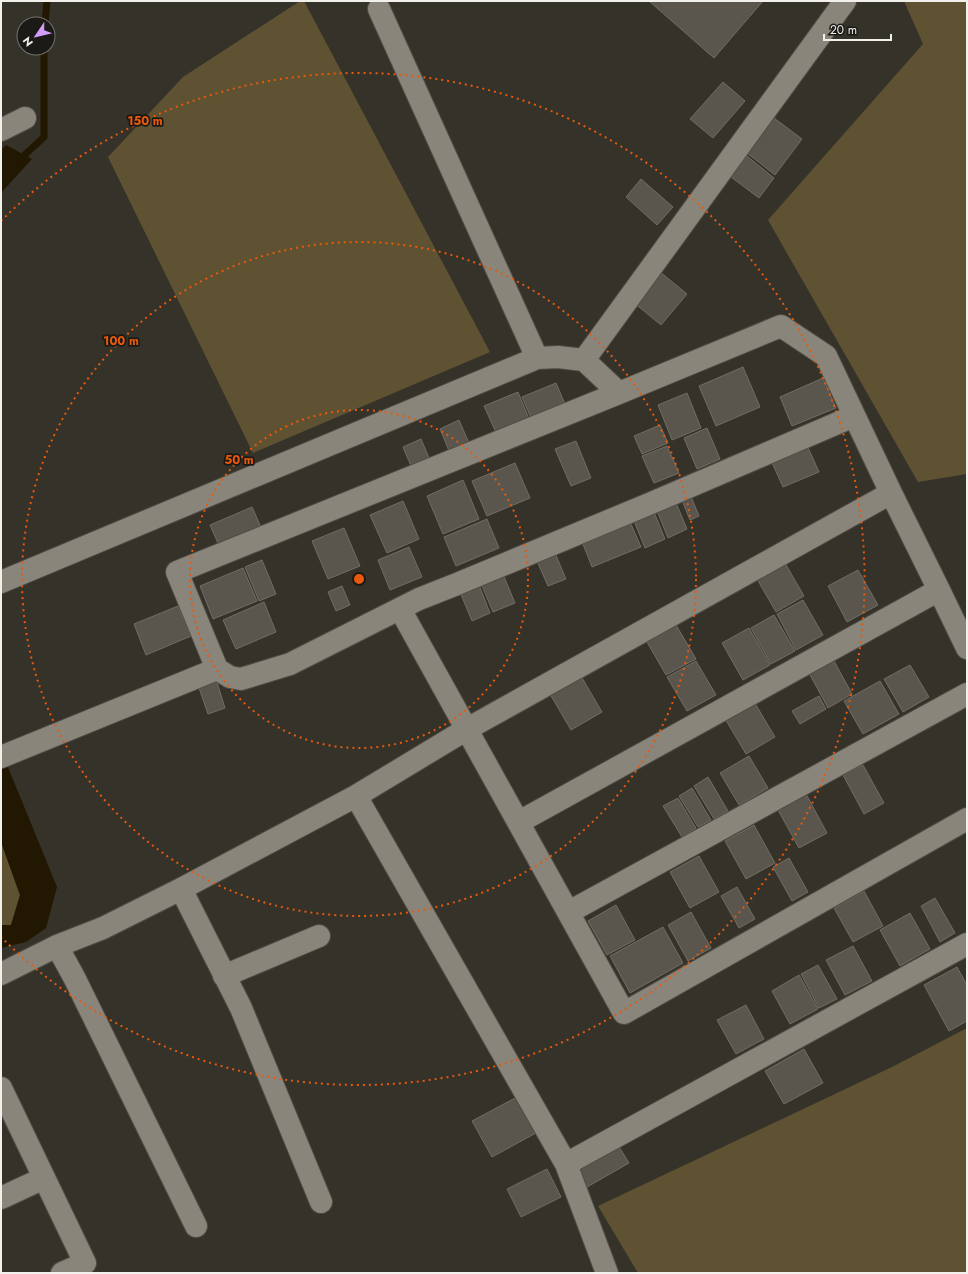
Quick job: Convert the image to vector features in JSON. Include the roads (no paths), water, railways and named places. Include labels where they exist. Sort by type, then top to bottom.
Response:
[{"type":"street","points":[[584,360],[845,1]]},
{"type":"street","points":[[379,9],[537,358]]},
{"type":"street","points":[[1,130],[26,118]]},
{"type":"street","points":[[854,416],[642,507],[419,599],[290,664],[241,679],[230,677],[217,669],[177,572],[781,326],[826,356],[967,648]]},
{"type":"street","points":[[2,578],[537,358],[558,357],[584,360],[619,393]]},
{"type":"street","points":[[1,974],[56,946],[103,928],[181,889],[356,796],[467,729],[891,493]]},
{"type":"street","points":[[519,822],[940,590]]},
{"type":"street","points":[[400,609],[624,1013],[967,819]]},
{"type":"street","points":[[1,757],[217,669]]},
{"type":"street","points":[[569,912],[967,694]]},
{"type":"street","points":[[356,796],[566,1164],[607,1273]]},
{"type":"street","points":[[181,889],[241,1008],[321,1202]]},
{"type":"street","points":[[224,976],[319,936]]},
{"type":"street","points":[[566,1164],[967,944]]},
{"type":"street","points":[[56,946],[76,979],[196,1226]]},
{"type":"street","points":[[2,1092],[85,1263],[62,1273]]},
{"type":"street","points":[[1,1198],[44,1178]]},
{"type":"waterway","points":[[46,16],[47,1]]},
{"type":"waterway","points":[[18,161],[44,137],[44,56]]}]
